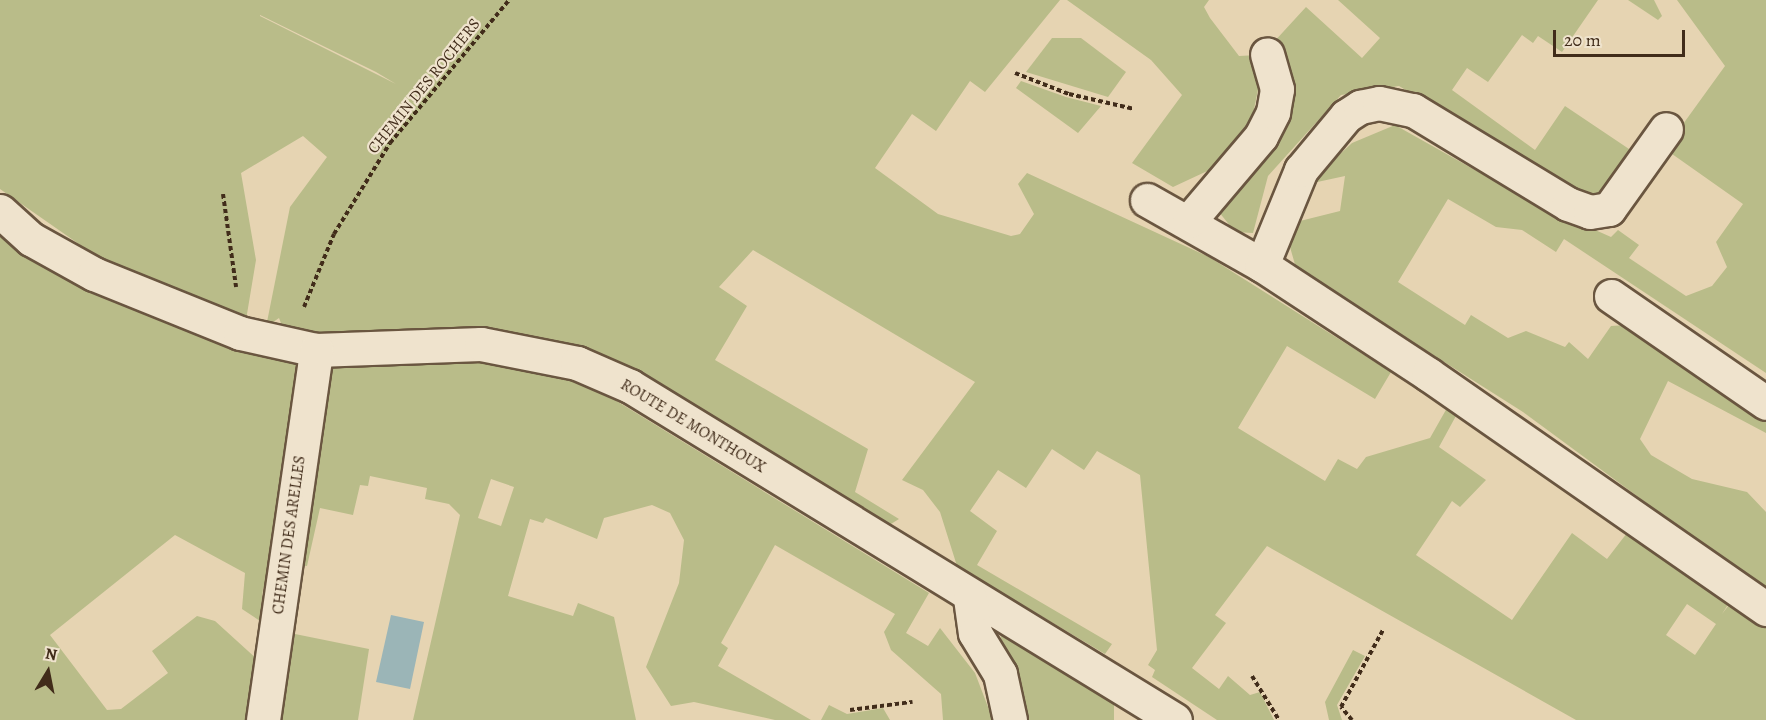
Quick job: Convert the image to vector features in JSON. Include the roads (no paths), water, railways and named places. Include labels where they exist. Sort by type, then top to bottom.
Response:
[{"type":"street","points":[[1189,221],[1262,136],[1273,112],[1277,88],[1267,54]]},
{"type":"street","points":[[1262,264],[1301,170],[1346,116],[1360,107],[1379,103],[1413,110],[1590,212],[1610,209],[1666,129]]},
{"type":"street","points":[[1147,200],[1189,221],[1262,264],[1766,609]]},
{"type":"street","name":"ROUTE DE MONTHOUX","points":[[0,211],[31,239],[179,313],[316,350],[481,344],[577,363],[630,386],[970,598],[1174,720]]},
{"type":"street","points":[[1611,296],[1766,403]]},
{"type":"street","name":"CHEMIN DES ARELLES","points":[[263,720],[316,350]]},
{"type":"street","points":[[970,598],[975,633],[1000,674],[1010,720]]},
{"type":"water","points":[[391,615],[424,622],[410,689],[376,682]]}]
